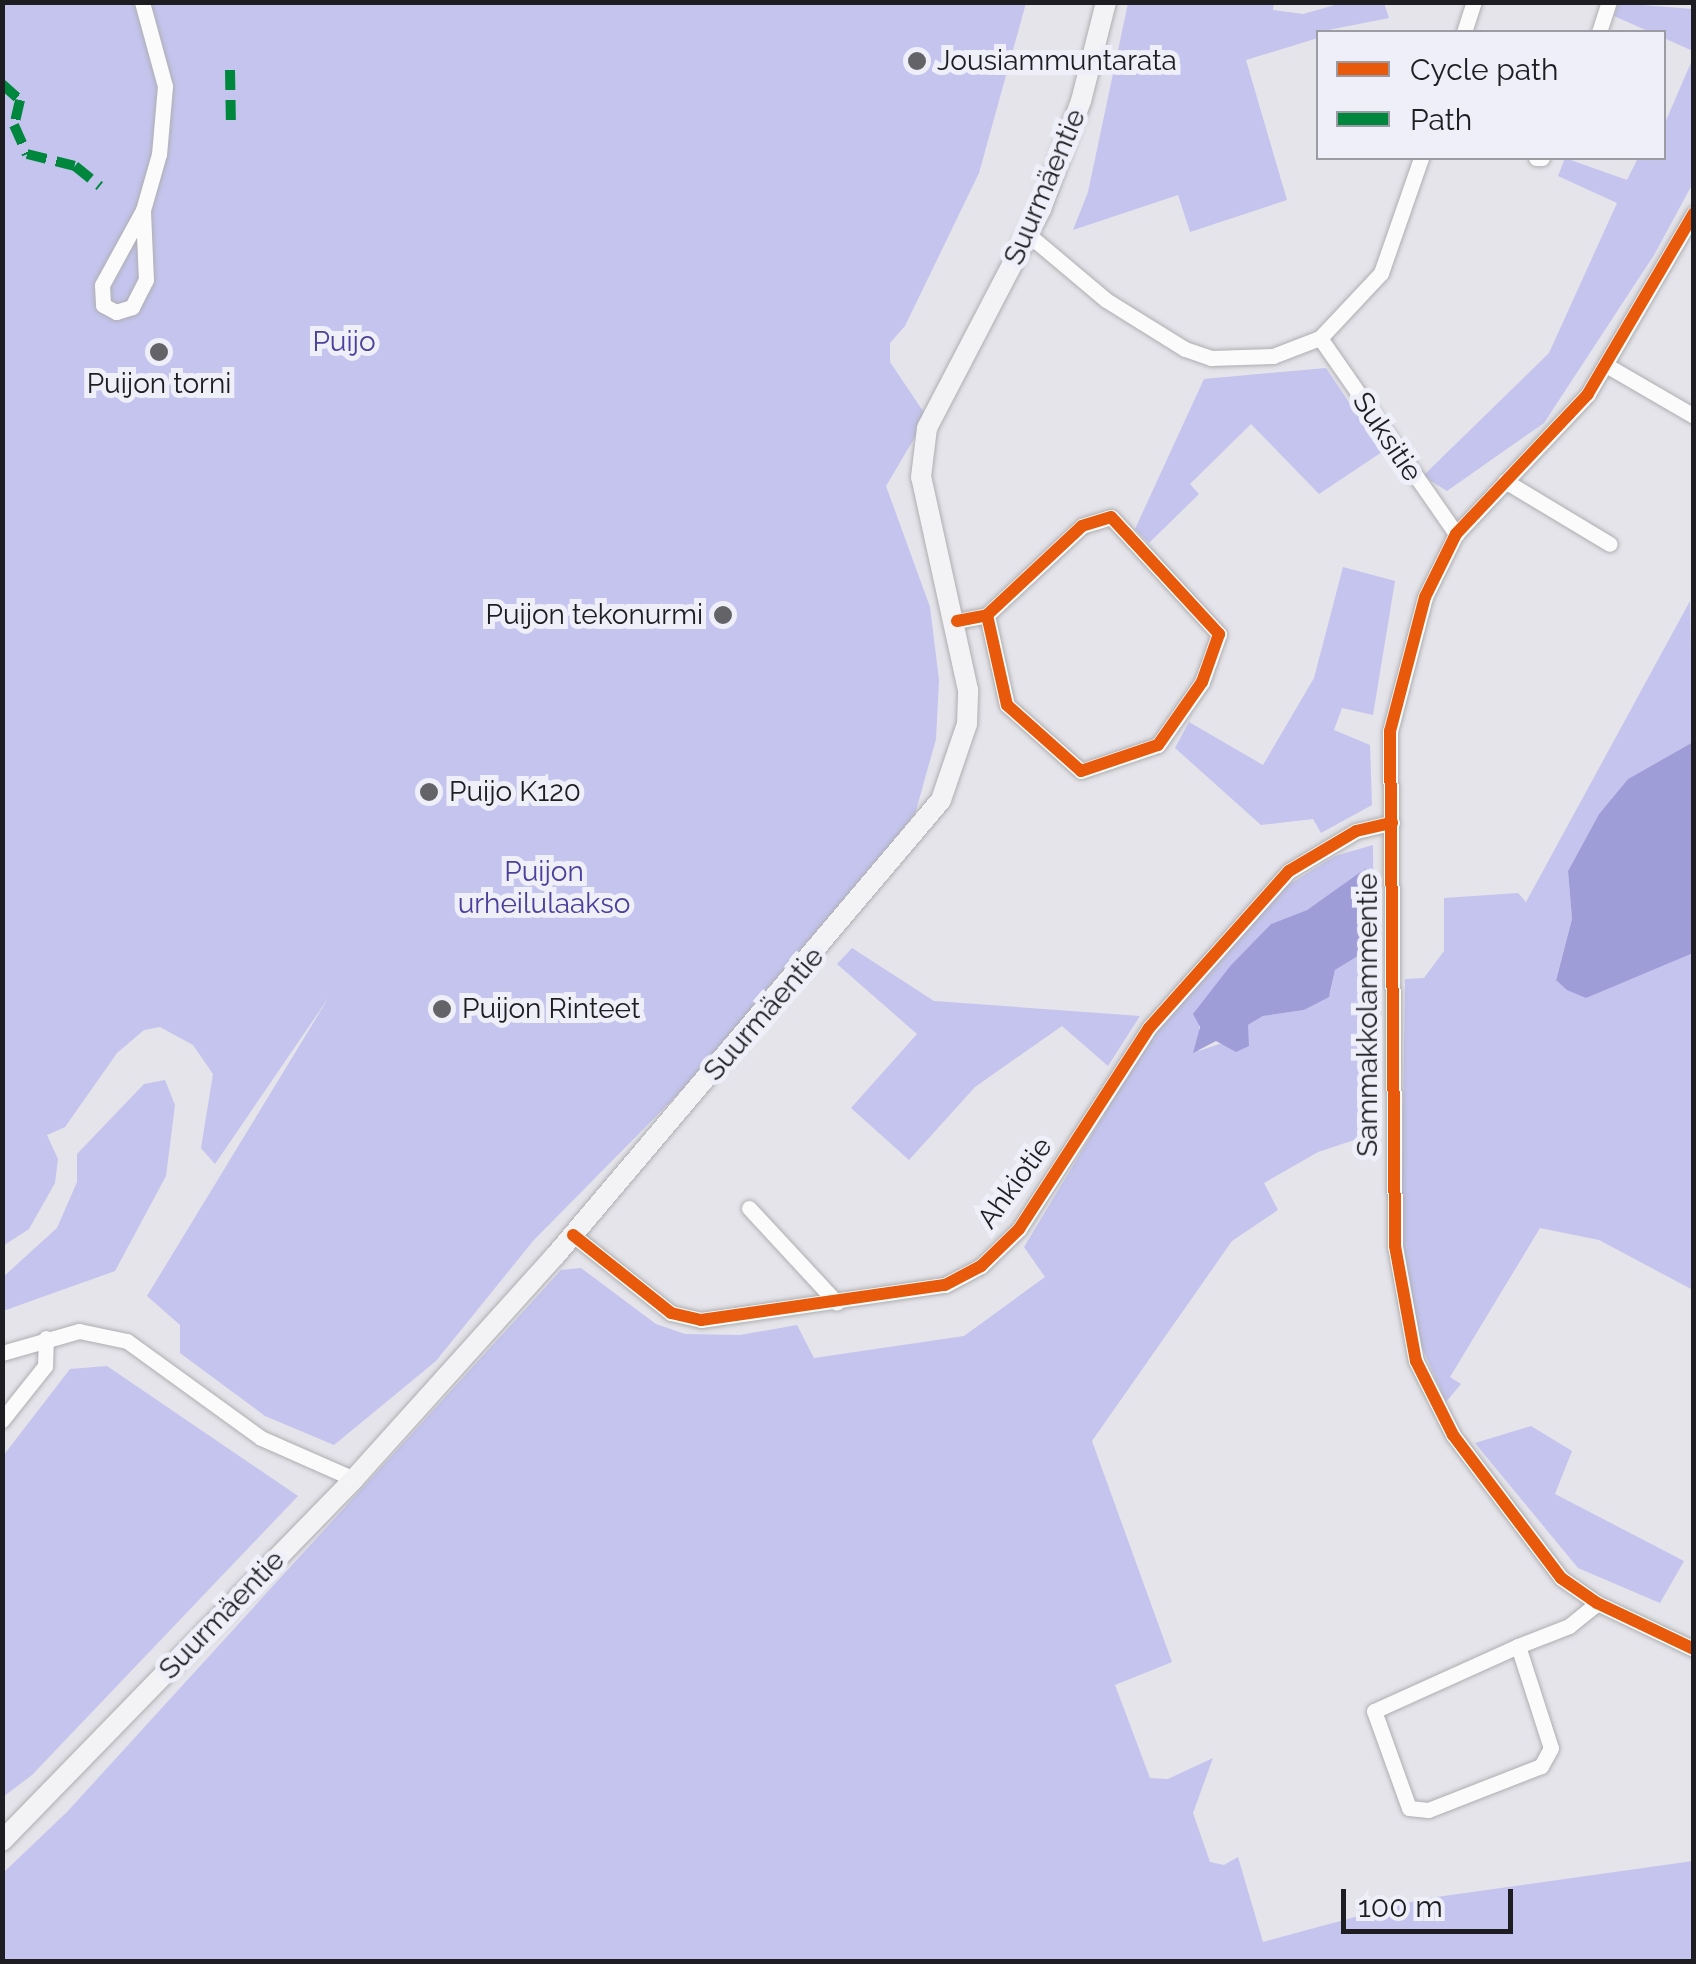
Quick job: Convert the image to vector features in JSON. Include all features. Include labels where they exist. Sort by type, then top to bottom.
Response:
[{"type":"main road","name":"Suurmäentie","points":[[2,1842],[354,1479],[573,1235],[941,800],[967,724],[957,621],[921,477],[928,428],[951,373],[1030,236],[1081,101],[1106,2]]},
{"type":"street","points":[[142,2],[164,86],[159,154],[142,210],[102,285],[103,305],[116,312],[132,307],[146,280],[142,210]]},
{"type":"street","points":[[1465,30],[1474,2]]},
{"type":"street","points":[[1600,30],[1610,2]]},
{"type":"street","points":[[1030,236],[1140,325],[1210,358],[1273,356],[1320,338],[1380,273],[1420,160]]},
{"type":"street","name":"Sammakkolammentie","points":[[1691,221],[1571,417],[1456,534],[1409,644],[1390,732],[1395,1246],[1402,1311],[1416,1361],[1452,1435],[1561,1578],[1597,1603],[1694,1649]]},
{"type":"street","name":"Suksitie","points":[[1320,338],[1456,534]]},
{"type":"street","points":[[1606,365],[1694,416]]},
{"type":"street","points":[[1505,481],[1610,544]]},
{"type":"street","points":[[957,621],[987,615],[1082,526],[1111,516],[1219,634],[1202,682],[1158,745],[1080,771],[1007,705],[987,615]]},
{"type":"street","name":"Ahkiotie","points":[[573,1235],[671,1314],[701,1320],[750,1317],[945,1285],[981,1266],[1019,1229],[1149,1028],[1288,871],[1356,831],[1392,823]]},
{"type":"street","points":[[749,1208],[836,1303]]},
{"type":"street","points":[[2,1354],[46,1338],[103,1334],[166,1366],[261,1438],[354,1479]]},
{"type":"street","points":[[2,1420],[45,1366],[46,1338]]},
{"type":"street","points":[[1518,1646],[1551,1748],[1541,1766],[1418,1811],[1409,1808],[1374,1711],[1518,1646],[1570,1626],[1597,1603]]},
{"type":"green space","points":[[3,3],[1026,3],[979,173],[905,326],[890,343],[890,362],[927,417],[886,486],[930,607],[939,680],[936,739],[915,814],[744,1027],[533,1241],[436,1361],[334,1445],[265,1416],[180,1353],[180,1325],[147,1296],[329,997],[215,1164],[201,1148],[213,1074],[193,1045],[160,1027],[144,1030],[117,1053],[65,1127],[47,1135],[58,1159],[55,1183],[29,1229],[3,1246]]},
{"type":"green space","points":[[1128,3],[1274,3],[1273,10],[1303,14],[1342,3],[1384,3],[1389,18],[1316,30],[1316,39],[1246,60],[1287,200],[1190,232],[1178,195],[1073,230],[1088,192]]},
{"type":"green space","points":[[1618,3],[1693,9],[1693,51],[1666,39],[1666,30],[1646,30],[1614,16]]},
{"type":"green space","points":[[1693,58],[1693,183],[1654,255],[1544,423],[1447,491],[1423,476],[1549,353],[1617,203],[1558,176],[1564,160],[1627,180],[1637,160],[1666,160],[1666,120]]},
{"type":"green space","points":[[1326,368],[1382,452],[1319,494],[1251,424],[1190,484],[1199,494],[1149,543],[1135,529],[1204,379]]},
{"type":"green space","points":[[1343,567],[1395,581],[1373,715],[1342,708],[1334,730],[1370,745],[1372,805],[1321,833],[1313,819],[1261,825],[1175,748],[1189,722],[1263,765],[1314,678]]},
{"type":"green space","points":[[1690,601],[1693,742],[1628,779],[1599,814],[1568,871],[1572,919],[1556,979],[1693,953],[1693,1290],[1599,1240],[1540,1228],[1450,1377],[1461,1384],[1446,1402],[1415,1332],[1401,1259],[1405,979],[1424,978],[1444,951],[1444,898],[1518,893],[1526,902]]},
{"type":"green space","points":[[1373,845],[1375,1133],[1318,1152],[1264,1183],[1278,1210],[1232,1241],[1092,1441],[1172,1662],[1115,1685],[1150,1778],[1168,1779],[1213,1758],[1193,1813],[1210,1862],[1224,1865],[1238,1857],[1263,1942],[1422,1899],[1693,1861],[1693,1961],[3,1962],[3,1873],[67,1812],[561,1270],[581,1268],[656,1324],[685,1334],[740,1335],[797,1325],[814,1358],[964,1336],[1045,1277],[1024,1247],[1159,1023],[1272,895],[1335,856]],"holes":[[[1366,868],[1363,953],[1335,970],[1330,994],[1304,1010],[1263,1016],[1248,1025],[1248,1034],[1199,1051],[1199,1023],[1231,965],[1271,924],[1307,910]]]},
{"type":"green space","points":[[852,948],[934,1001],[1140,1016],[1108,1066],[1062,1026],[975,1087],[909,1160],[851,1108],[917,1034],[837,964]]},
{"type":"green space","points":[[165,1080],[175,1105],[166,1176],[115,1271],[3,1311],[3,1277],[57,1228],[77,1182],[77,1154],[144,1084]]},
{"type":"green space","points":[[107,1366],[298,1496],[32,1775],[3,1797],[3,1456],[70,1369]]},
{"type":"green space","points":[[1531,1426],[1572,1451],[1555,1494],[1684,1561],[1660,1603],[1578,1568],[1475,1443]]},
{"type":"shaded area","points":[[1693,742],[1693,953],[1586,998],[1567,990],[1556,980],[1572,919],[1568,871],[1599,814],[1628,779]]},
{"type":"shaded area","points":[[1366,868],[1363,953],[1335,970],[1329,997],[1304,1010],[1263,1016],[1248,1025],[1249,1046],[1236,1052],[1216,1041],[1193,1053],[1200,1027],[1193,1014],[1231,965],[1271,924],[1307,910]]},
{"type":"marked path","points":[[230,70],[231,126]]},
{"type":"marked path","points":[[2,84],[20,100],[14,125],[27,154],[75,166],[100,186]]},
{"type":"cycle path","points":[[1694,213],[1588,394],[1456,534],[1425,597],[1390,731],[1395,1246],[1416,1361],[1453,1435],[1561,1578],[1597,1603],[1694,1649]]},
{"type":"cycle path","points":[[957,621],[987,615],[1007,705],[1081,771],[1158,745],[1202,682],[1219,634],[1111,517],[1082,526],[987,615]]},
{"type":"cycle path","points":[[573,1235],[671,1313],[701,1320],[945,1285],[981,1266],[1019,1229],[1149,1028],[1289,871],[1356,831],[1392,823]]},
{"type":"place","name":"Jousiammuntarata","points":[[917,61]]},
{"type":"place","name":"Puijon torni","points":[[159,352]]},
{"type":"place","name":"Puijon tekonurmi","points":[[723,615]]},
{"type":"place","name":"Puijo K120","points":[[429,792]]},
{"type":"place","name":"Puijon Rinteet","points":[[442,1009]]},
{"type":"park label","name":"Puijo","points":[[344,342]]},
{"type":"park label","name":"Puijon urheilulaakso","points":[[544,888]]}]
